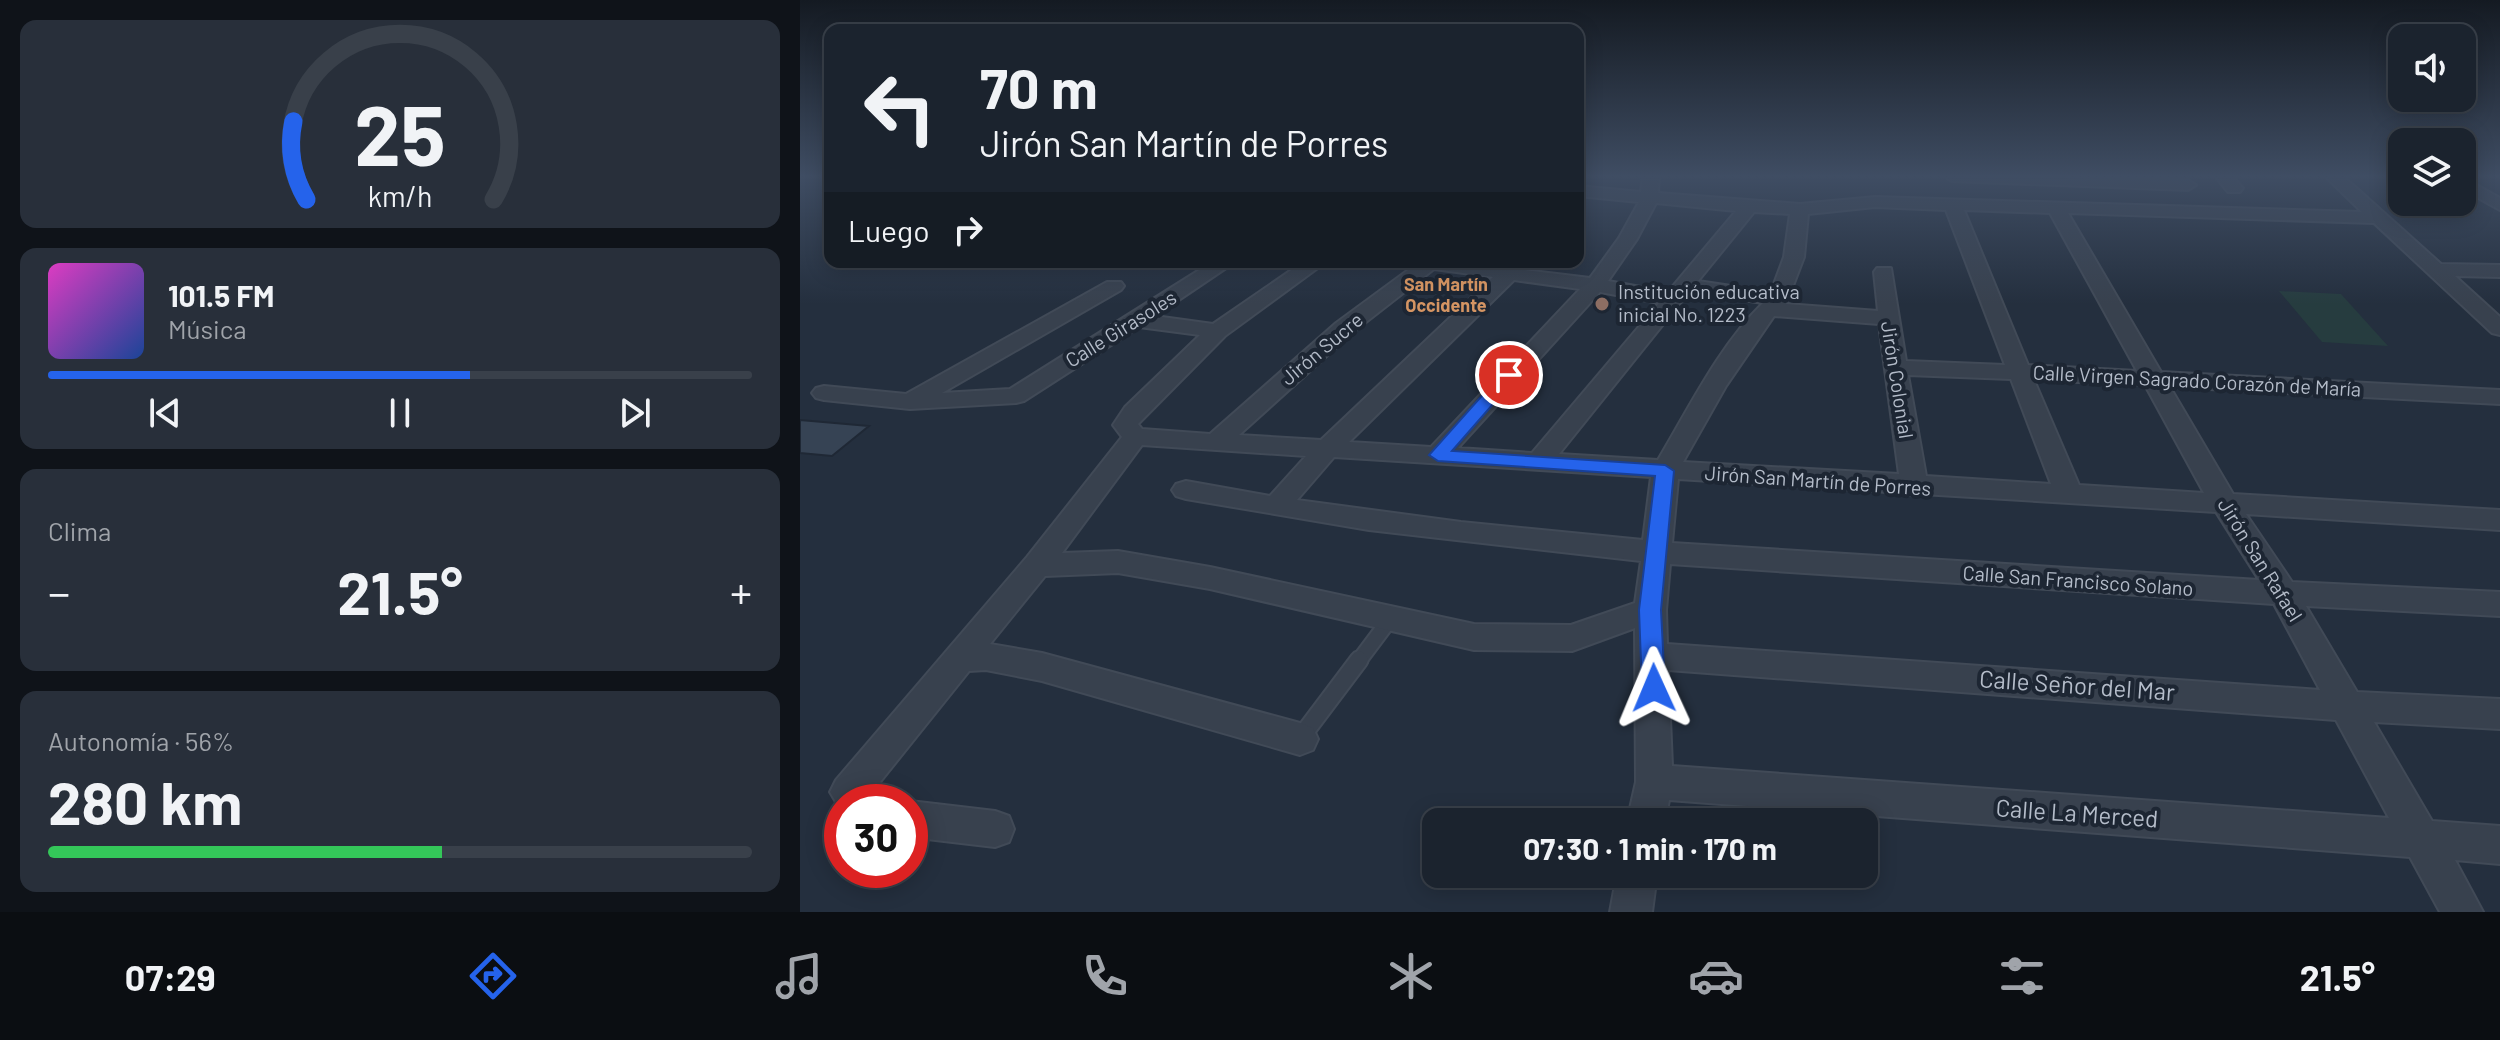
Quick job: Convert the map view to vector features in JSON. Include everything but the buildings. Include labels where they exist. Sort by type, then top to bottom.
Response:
[{"type":"street","points":[[1438,455],[1527,355],[1595,285],[1639,219]]},
{"type":"street","points":[[1540,460],[1739,219]]},
{"type":"street","points":[[1649,808],[1654,782],[1650,610],[1665,471],[1714,386],[1758,320],[1774,304],[1794,257],[1799,219]]},
{"type":"street","points":[[1958,219],[2069,495]]},
{"type":"street","name":"Jirón San Rafael","points":[[2062,219],[2224,503],[2284,594],[2462,912]]},
{"type":"street","points":[[2380,219],[2500,328]]},
{"type":"street","name":"Calle Girasoles","points":[[910,402],[1016,396],[1216,268]]},
{"type":"street","points":[[856,784],[1037,565],[1135,437],[1125,425],[1134,412],[1217,331],[1307,268]]},
{"type":"street","name":"Jirón Sucre","points":[[1217,441],[1344,328],[1423,268]]},
{"type":"street","points":[[1275,507],[1326,450],[1515,268],[1595,285],[1679,292],[1888,318]]},
{"type":"street","points":[[2435,270],[2500,271]]},
{"type":"street","name":"Jirón Colonial","points":[[1884,272],[1914,487]]},
{"type":"street","points":[[824,393],[910,402],[1114,286]]},
{"type":"street","points":[[1138,320],[1217,331]]},
{"type":"street","name":"Calle Virgen Sagrado Corazón de María","points":[[1895,368],[2154,378],[2500,397]]},
{"type":"street","name":"Jirón San Martín de Porres","points":[[1135,437],[1540,460],[1914,487],[2500,520]]},
{"type":"street","name":"Calle San Francisco Solano","points":[[1186,490],[1275,507],[1656,554],[2284,594],[2500,604]]},
{"type":"street","points":[[1037,565],[1118,562],[1210,578],[1474,637],[1572,638],[1650,610]]},
{"type":"street","name":"Calle Señor del Mar","points":[[1653,656],[2345,706],[2500,714]]},
{"type":"street","points":[[962,658],[986,657],[1042,667],[1300,739]]},
{"type":"street","name":"Calle La Merced","points":[[1654,782],[2500,845]]},
{"type":"street","points":[[928,821],[995,829]]},
{"type":"street","points":[[1631,912],[1635,888]]},
{"type":"lane","points":[[1300,739],[1391,618]]},
{"type":"green space","points":[[2279,291],[2341,294],[2388,346],[2322,342]]},
{"type":"place","name":"Institución educativa inicial No. 1223","points":[[1602,304]]},
{"type":"district","name":"San Martín Occidente","points":[[1446,295]]},
{"type":"route","points":[[1509,375],[1438,455],[1665,471],[1650,610],[1654,688]]}]
